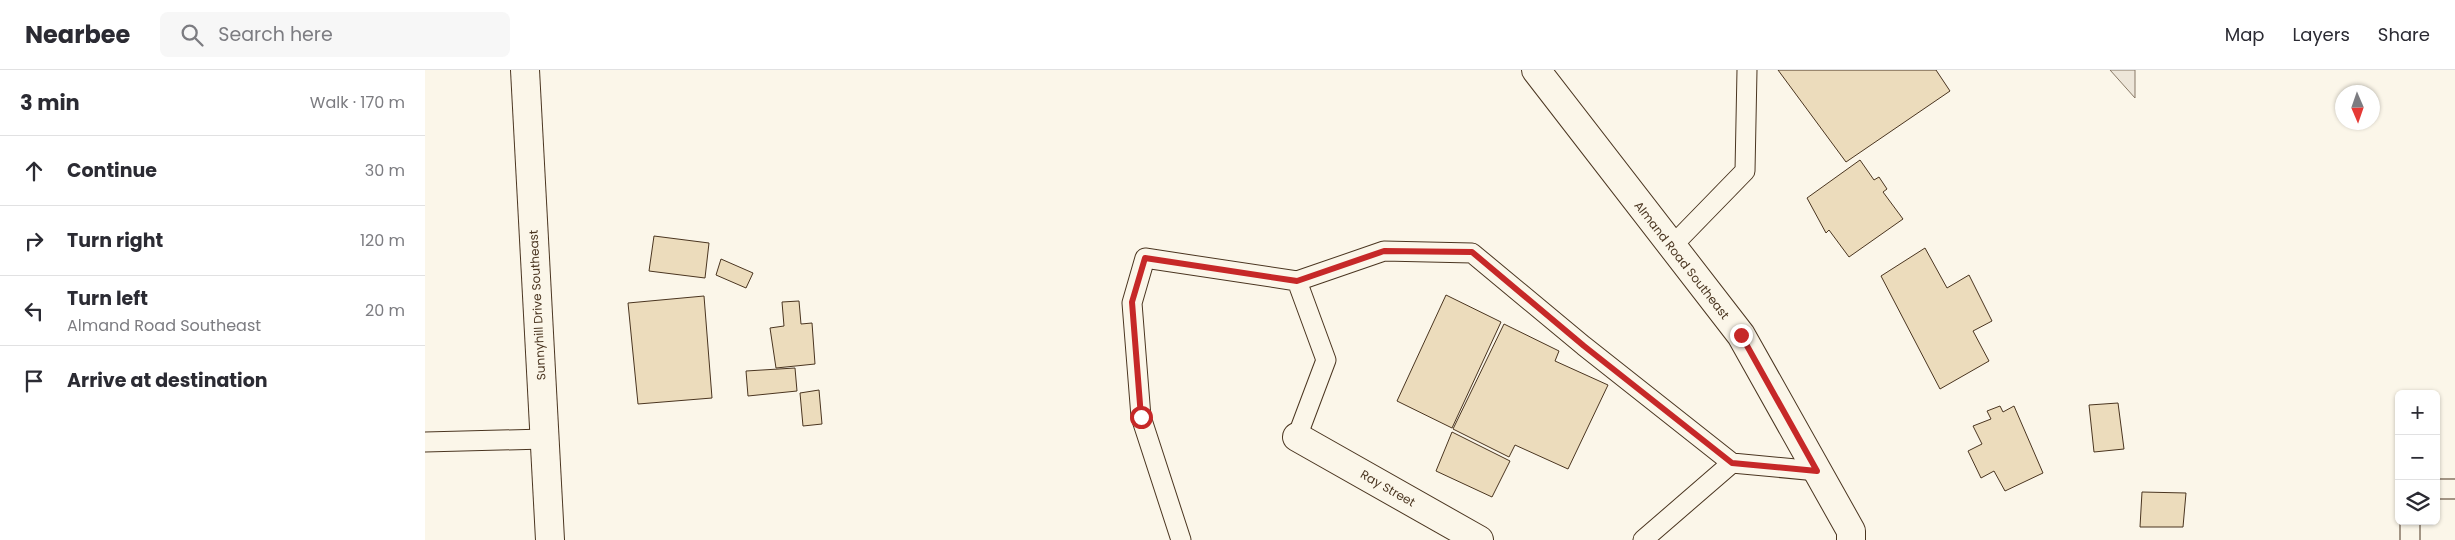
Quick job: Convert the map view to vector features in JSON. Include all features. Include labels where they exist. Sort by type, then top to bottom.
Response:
[{"type":"street","name":"Sunnyhill Drive Southeast","points":[[525,70],[550,540]]},
{"type":"street","name":"Almand Road Southeast","points":[[1536,70],[1741,335],[1851,531],[1851,540]]},
{"type":"street","name":"Ray Street","points":[[1297,437],[1479,540]]},
{"type":"lane","points":[[1672,246],[1745,171],[1747,70]]},
{"type":"lane","points":[[1181,540],[1141,417],[1132,302],[1145,258],[1297,281],[1384,251],[1472,252],[1584,346],[1732,463],[1817,471]]},
{"type":"lane","points":[[1297,281],[1326,360],[1297,437]]},
{"type":"lane","points":[[425,442],[545,439]]},
{"type":"lane","points":[[1643,540],[1732,463]]},
{"type":"lane","points":[[2440,490],[2455,489]]},
{"type":"lane","points":[[2410,525],[2410,540]]},
{"type":"shaded area","points":[[2110,70],[2135,70],[2135,98]]},
{"type":"building","points":[[1778,70],[1936,70],[1950,91],[1846,162]]},
{"type":"building","points":[[1860,160],[1874,180],[1879,177],[1887,189],[1883,192],[1903,219],[1849,257],[1829,230],[1826,233],[1807,198]]},
{"type":"building","points":[[654,236],[709,243],[705,278],[649,271]]},
{"type":"building","points":[[1925,248],[1947,288],[1969,275],[1992,321],[1973,331],[1989,361],[1940,389],[1881,276]]},
{"type":"building","points":[[721,259],[753,273],[746,288],[716,275]]},
{"type":"building","points":[[1446,295],[1501,322],[1452,428],[1397,401]]},
{"type":"building","points":[[704,296],[712,398],[638,404],[628,303]]},
{"type":"building","points":[[799,301],[801,324],[812,323],[815,364],[776,368],[770,328],[784,326],[782,302]]},
{"type":"building","points":[[1504,324],[1559,351],[1555,361],[1608,385],[1568,469],[1515,445],[1509,457],[1453,429]]},
{"type":"building","points":[[795,368],[797,391],[748,396],[746,371]]},
{"type":"building","points":[[819,390],[822,424],[803,426],[800,393]]},
{"type":"building","points":[[2118,403],[2124,449],[2094,452],[2089,405]]},
{"type":"building","points":[[2000,406],[2003,412],[2014,406],[2043,473],[2005,491],[1994,471],[1981,478],[1968,451],[1982,444],[1973,426],[1991,419],[1987,411]]},
{"type":"building","points":[[1452,432],[1510,461],[1492,497],[1436,471]]},
{"type":"building","points":[[2142,492],[2186,493],[2183,527],[2140,527]]},
{"type":"route","points":[[1141,417],[1132,302],[1145,258],[1297,281],[1384,251],[1472,252],[1584,346],[1732,463],[1817,471],[1741,335]]}]
